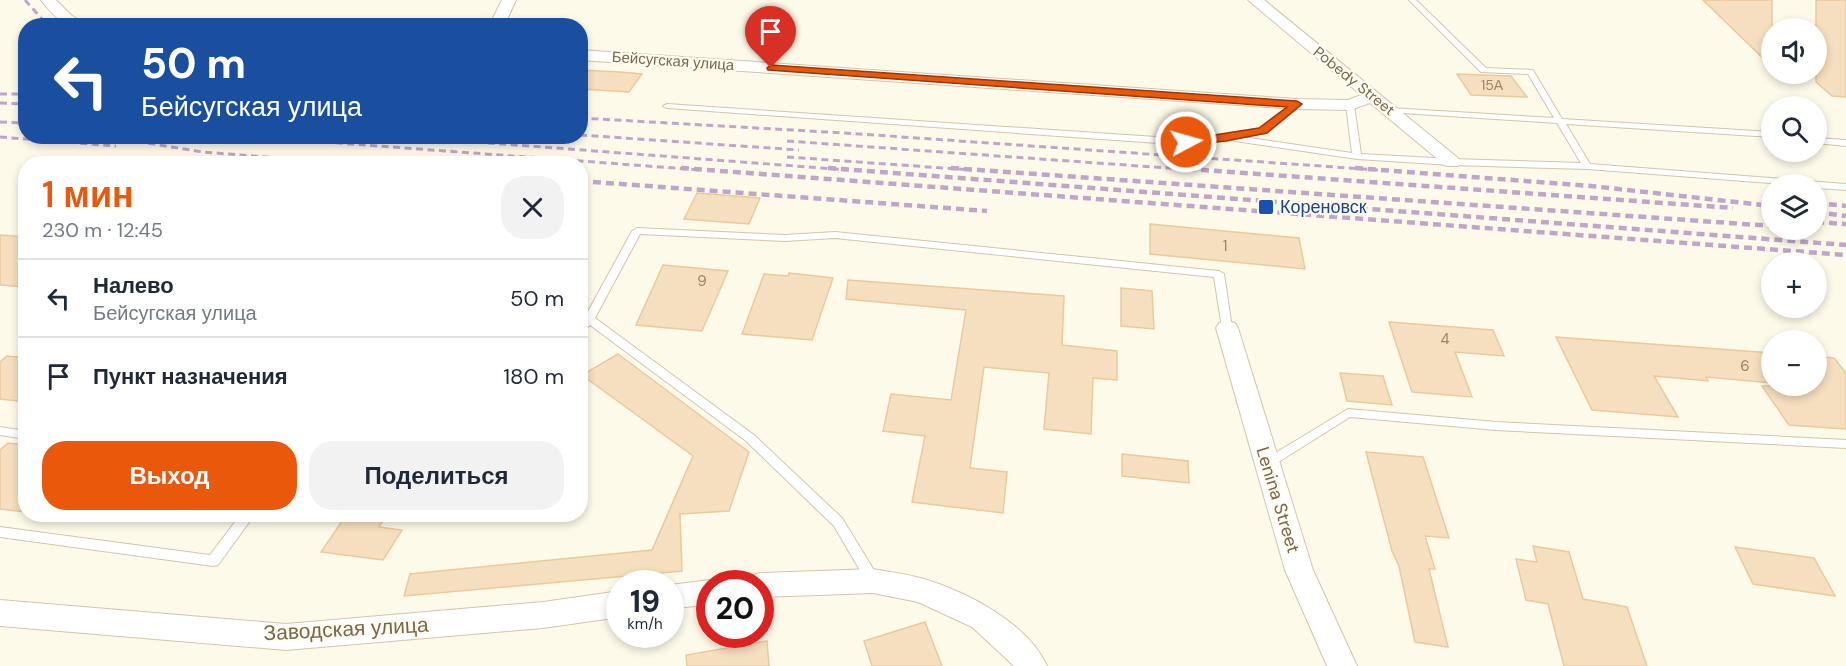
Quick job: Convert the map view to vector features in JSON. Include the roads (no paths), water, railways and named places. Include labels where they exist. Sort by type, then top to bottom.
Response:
[{"type":"street","points":[[48,0],[66,18]]},
{"type":"street","points":[[500,18],[509,0]]},
{"type":"street","name":"Pobedy Street","points":[[1254,0],[1452,162]]},
{"type":"street","name":"Бейсугская улица","points":[[588,56],[1297,104],[1350,105],[1374,96]]},
{"type":"street","name":"Lenina Street","points":[[1227,328],[1299,570],[1342,666]]},
{"type":"street","points":[[774,585],[873,581],[922,591],[982,618],[1021,652],[1032,666]]},
{"type":"street","name":"Заводская улица","points":[[0,613],[286,637],[543,615],[606,606]]},
{"type":"lane","points":[[1412,0],[1484,70],[1530,72],[1587,166]]},
{"type":"lane","points":[[667,106],[1186,142],[1263,131],[1297,104]]},
{"type":"lane","points":[[1350,105],[1357,156]]},
{"type":"lane","points":[[1390,110],[1761,134]]},
{"type":"lane","points":[[1226,138],[1357,156],[1452,162],[1587,166],[1761,180]]},
{"type":"lane","points":[[1827,141],[1846,144]]},
{"type":"lane","points":[[1827,186],[1846,187]]},
{"type":"lane","points":[[873,581],[838,522],[750,438],[589,319],[637,231],[785,238],[835,235],[1218,274],[1227,328]]},
{"type":"lane","points":[[1267,463],[1348,413],[1496,426],[1846,444]]},
{"type":"lane","points":[[0,431],[18,434]]},
{"type":"lane","points":[[0,532],[213,561],[243,522]]},
{"type":"railway","points":[[25,0],[41,18]]},
{"type":"railway","points":[[0,94],[18,94]]},
{"type":"railway","points":[[0,103],[18,104]]},
{"type":"railway","points":[[588,118],[845,133],[1378,170]]},
{"type":"railway","points":[[0,122],[18,123]]},
{"type":"railway","points":[[588,136],[799,150]]},
{"type":"railway","points":[[0,137],[18,138]]},
{"type":"railway","points":[[787,141],[1196,170]]},
{"type":"railway","points":[[90,144],[116,146]]},
{"type":"railway","points":[[153,144],[203,152],[253,156]]},
{"type":"railway","points":[[352,144],[513,156]]},
{"type":"railway","points":[[502,144],[848,170]]},
{"type":"railway","points":[[787,157],[972,170]]},
{"type":"railway","points":[[588,162],[701,170]]},
{"type":"railway","points":[[681,168],[1846,255]]},
{"type":"railway","points":[[828,168],[1846,245]]},
{"type":"railway","points":[[951,168],[1761,225]]},
{"type":"railway","points":[[1175,168],[1733,208]]},
{"type":"railway","points":[[1355,168],[1591,186],[1761,205]]},
{"type":"railway","points":[[588,182],[987,211]]},
{"type":"railway","points":[[1827,204],[1846,206]]},
{"type":"railway","points":[[1827,213],[1846,216]]},
{"type":"railway","points":[[1827,223],[1846,224]]},
{"type":"place","name":"Кореновск","points":[[1266,207]]}]
